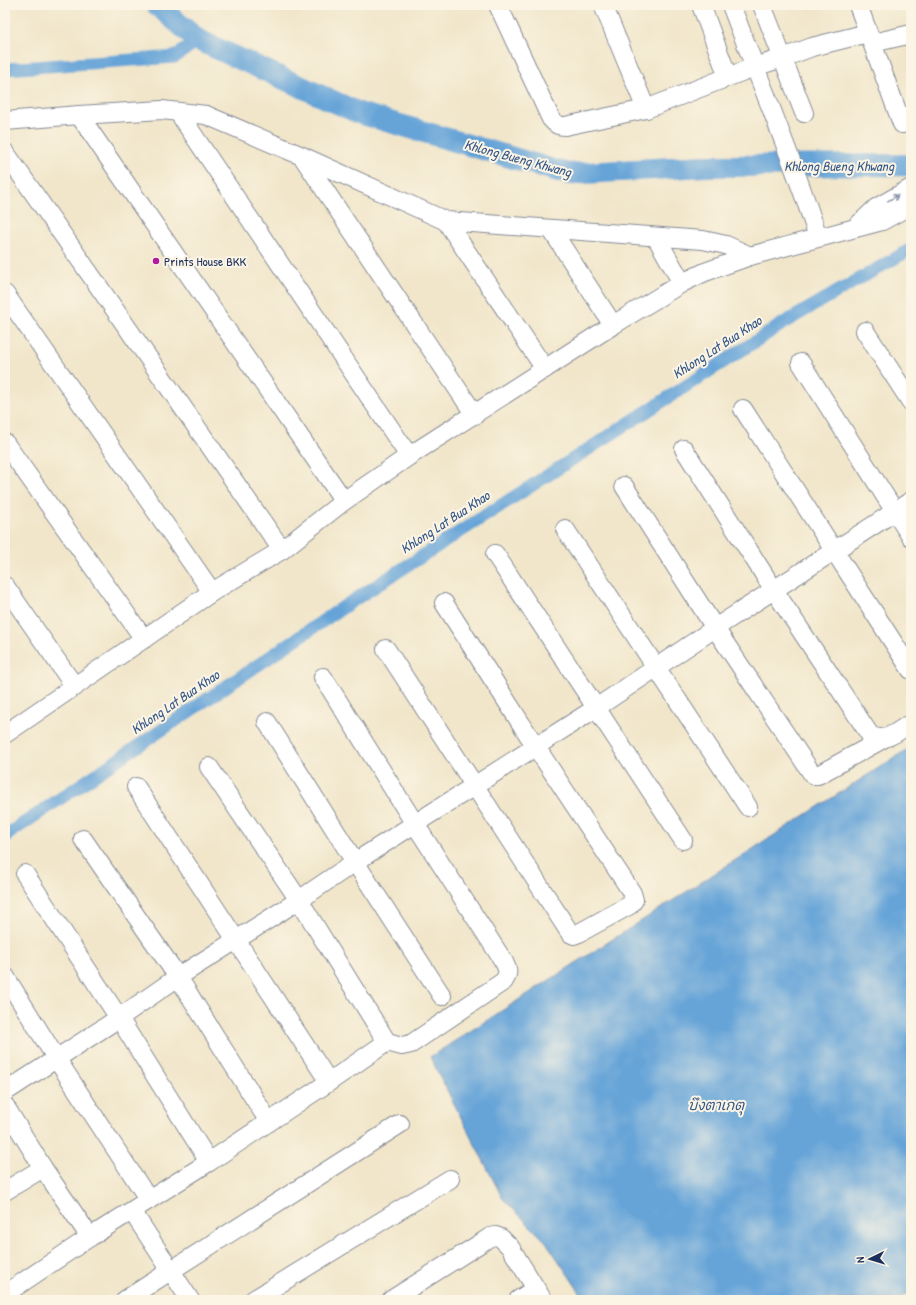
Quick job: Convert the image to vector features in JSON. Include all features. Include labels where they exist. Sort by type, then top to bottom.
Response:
[{"type":"street","points":[[498,5],[551,119],[559,126],[646,109],[728,78],[754,66],[783,58],[812,47],[871,38],[911,34]]},
{"type":"street","points":[[603,5],[646,109]]},
{"type":"street","points":[[701,5],[728,78]]},
{"type":"street","points":[[731,5],[806,200],[818,238]]},
{"type":"street","points":[[762,5],[804,113]]},
{"type":"street","points":[[858,5],[902,124]]},
{"type":"street","points":[[5,122],[151,110],[206,116],[302,156],[446,221],[703,240],[726,245],[750,256]]},
{"type":"street","points":[[178,112],[409,456]]},
{"type":"street","points":[[79,115],[344,501]]},
{"type":"street","points":[[5,152],[282,550]]},
{"type":"street","points":[[302,156],[475,415]]},
{"type":"street","points":[[7,729],[75,686],[212,592],[282,550],[344,501],[409,456],[613,325],[682,283],[705,272],[750,256],[857,226],[879,214],[911,188]]},
{"type":"street","points":[[879,214],[911,205]]},
{"type":"street","points":[[446,221],[545,369]]},
{"type":"street","points":[[551,229],[613,325]]},
{"type":"street","points":[[656,237],[682,283]]},
{"type":"street","points":[[5,294],[212,592]]},
{"type":"street","points":[[865,331],[911,402]]},
{"type":"street","points":[[801,363],[911,537]]},
{"type":"street","points":[[743,409],[911,670]]},
{"type":"street","points":[[5,443],[144,639]]},
{"type":"street","points":[[684,450],[870,735],[883,739]]},
{"type":"street","points":[[624,486],[715,628],[813,775],[818,776],[911,723]]},
{"type":"street","points":[[5,1092],[120,1018],[178,977],[536,747],[833,550],[911,501]]},
{"type":"street","points":[[565,529],[748,807]]},
{"type":"street","points":[[495,554],[683,840]]},
{"type":"street","points":[[5,586],[75,686]]},
{"type":"street","points":[[386,649],[570,933],[574,935],[579,933],[630,905],[634,900],[628,887],[444,603]]},
{"type":"street","points":[[209,767],[300,900],[386,1042],[402,1046],[411,1044],[504,981],[508,975],[508,970],[504,962],[323,677]]},
{"type":"street","points":[[267,722],[442,996]]},
{"type":"street","points":[[136,787],[329,1082]]},
{"type":"street","points":[[83,838],[178,977],[269,1122]]},
{"type":"street","points":[[26,874],[120,1018],[209,1162]]},
{"type":"street","points":[[5,976],[56,1058],[149,1200]]},
{"type":"street","points":[[5,1294],[90,1237],[209,1162],[386,1042]]},
{"type":"street","points":[[5,1106],[43,1168],[90,1237]]},
{"type":"street","points":[[125,1300],[400,1124]]},
{"type":"street","points":[[5,1191],[43,1168]]},
{"type":"street","points":[[253,1300],[450,1179]]},
{"type":"street","points":[[132,1211],[190,1300]]},
{"type":"street","points":[[391,1300],[484,1240],[496,1236],[501,1238],[510,1247],[539,1294],[518,1300]]},
{"type":"water","name":"บึงตาเกตุ","points":[[911,747],[911,1291],[897,1300],[585,1300],[546,1242],[503,1199],[430,1057]]},
{"type":"waterway","name":"Khlong Bueng Khwang","points":[[157,5],[198,40],[359,113],[568,174],[705,166],[911,166]]},
{"type":"waterway","points":[[5,69],[175,57],[198,40]]},
{"type":"waterway","name":"Khlong Lat Bua Khao","points":[[5,836],[351,602],[787,321],[911,249]]},
{"type":"place","name":"Prints House BKK","points":[[156,261]]}]
